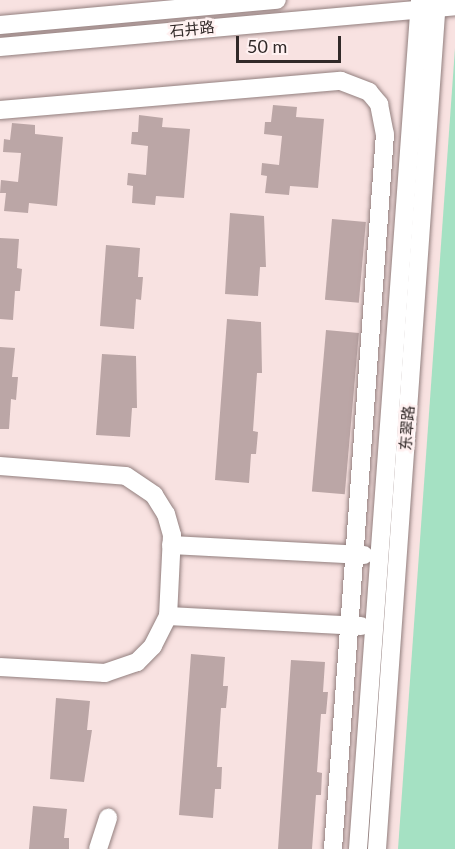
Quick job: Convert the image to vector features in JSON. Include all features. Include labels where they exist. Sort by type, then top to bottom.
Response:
[{"type":"street","name":"石井路","points":[[0,25],[277,0]]},
{"type":"street","name":"石井路","points":[[0,47],[434,4]]},
{"type":"street","name":"东翠路","points":[[358,849],[383,627],[434,4]]},
{"type":"street","points":[[0,110],[341,81],[369,92],[379,104],[385,134],[333,849]]},
{"type":"street","points":[[0,466],[126,476],[146,487],[160,504],[170,524],[171,545],[168,616],[160,637],[146,655],[116,671],[0,668]]},
{"type":"street","points":[[171,545],[389,556]]},
{"type":"street","points":[[168,616],[383,627]]},
{"type":"street","name":"东翠路","points":[[377,849],[383,627]]},
{"type":"street","points":[[98,849],[108,818]]},
{"type":"green space","points":[[455,48],[455,849],[398,849]]},
{"type":"building","points":[[273,105],[297,107],[296,117],[324,119],[318,188],[290,186],[289,195],[265,193],[267,176],[261,175],[262,163],[279,165],[282,136],[264,134],[265,122],[271,122]]},
{"type":"building","points":[[139,115],[163,118],[162,127],[190,129],[184,198],[156,196],[155,205],[132,203],[133,186],[127,185],[128,173],[146,175],[148,146],[131,144],[132,132],[138,132]]},
{"type":"building","points":[[12,123],[35,125],[35,134],[63,137],[57,206],[29,203],[28,213],[4,211],[6,193],[0,193],[1,180],[18,182],[21,153],[3,152],[4,139],[10,140]]},
{"type":"building","points":[[230,213],[264,216],[266,267],[260,267],[258,296],[225,294]]},
{"type":"building","points":[[332,219],[366,222],[359,303],[325,300]]},
{"type":"building","points":[[0,238],[19,239],[17,268],[22,269],[20,291],[15,291],[13,320],[0,319]]},
{"type":"building","points":[[106,245],[140,248],[138,277],[143,277],[141,300],[136,299],[134,329],[100,326]]},
{"type":"building","points":[[227,319],[261,322],[262,373],[257,373],[253,431],[258,432],[256,454],[251,454],[249,483],[215,480]]},
{"type":"building","points":[[326,330],[359,333],[345,494],[312,491]]},
{"type":"building","points":[[0,347],[15,348],[12,377],[18,377],[16,400],[11,399],[9,429],[0,429]]},
{"type":"building","points":[[102,354],[136,356],[137,408],[132,408],[130,437],[96,435]]},
{"type":"building","points":[[191,654],[225,657],[223,686],[228,686],[226,708],[221,708],[217,767],[222,767],[221,789],[215,789],[213,818],[179,815]]},
{"type":"building","points":[[291,660],[325,662],[323,692],[328,692],[326,714],[321,714],[317,772],[322,773],[321,795],[316,795],[312,849],[278,849]]},
{"type":"building","points":[[56,698],[90,701],[87,730],[92,730],[84,782],[50,779]]},
{"type":"building","points":[[33,806],[67,809],[64,838],[69,838],[69,849],[29,849]]}]
